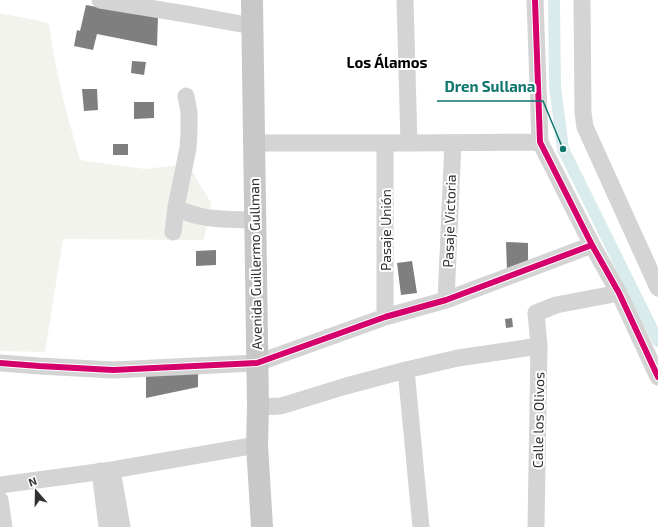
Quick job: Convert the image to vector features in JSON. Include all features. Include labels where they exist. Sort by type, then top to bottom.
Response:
[{"type":"main road","name":"Avenida Guillermo Gullman","points":[[253,10],[253,143],[258,407],[257,445],[262,527]]},
{"type":"street","points":[[100,0],[253,10]]},
{"type":"street","points":[[405,0],[410,144]]},
{"type":"street","points":[[535,0],[540,142],[592,245],[619,292],[658,377]]},
{"type":"street","points":[[582,0],[583,113],[585,127],[658,288]]},
{"type":"street","points":[[173,232],[176,207],[190,132],[189,112],[186,96]]},
{"type":"street","points":[[253,143],[410,144],[540,142]]},
{"type":"street","name":"Pasaje Unión","points":[[385,143],[385,317]]},
{"type":"street","name":"Pasaje Victoria","points":[[446,300],[453,143]]},
{"type":"street","points":[[176,207],[183,211],[211,218],[255,220]]},
{"type":"street","points":[[0,362],[39,366],[113,370],[257,363],[385,317],[446,300],[592,245]]},
{"type":"street","name":"Calle los Olivos","points":[[536,527],[539,346],[536,313],[556,305],[619,292]]},
{"type":"street","points":[[258,407],[282,406],[346,386],[458,358],[539,346]]},
{"type":"street","points":[[406,370],[420,527]]},
{"type":"street","points":[[0,485],[106,470],[257,445]]},
{"type":"street","points":[[106,470],[107,527]]},
{"type":"street","points":[[106,470],[122,527]]},
{"type":"street","points":[[0,500],[4,527]]},
{"type":"shaded area","points":[[0,13],[49,23],[55,62],[66,111],[80,160],[145,169],[188,164],[211,203],[204,240],[63,239],[45,352],[0,351]]},
{"type":"building","points":[[86,5],[158,17],[157,46],[97,34],[93,50],[74,46],[77,30],[80,31]]},
{"type":"building","points":[[132,61],[146,62],[144,75],[131,73]]},
{"type":"building","points":[[82,89],[97,89],[98,110],[84,111]]},
{"type":"building","points":[[134,102],[154,102],[154,118],[134,119]]},
{"type":"building","points":[[113,144],[128,144],[128,155],[113,155]]},
{"type":"building","points":[[506,242],[528,243],[528,262],[520,263],[520,268],[507,271]]},
{"type":"building","points":[[216,250],[216,265],[196,266],[196,251]]},
{"type":"building","points":[[412,261],[417,293],[401,295],[397,263]]},
{"type":"building","points":[[512,318],[513,327],[506,328],[505,319]]},
{"type":"building","points":[[198,368],[198,387],[146,398],[146,370]]},
{"type":"waterway","points":[[554,0],[555,86],[563,149],[658,341]]},
{"type":"cycle path","points":[[535,0],[540,142],[592,245],[619,293],[658,377]]},
{"type":"cycle path","points":[[0,363],[113,370],[257,363],[385,317],[446,300],[592,245]]},
{"type":"place","name":"Dren Sullana","points":[[563,149]]},
{"type":"district","name":"Los Álamos","points":[[387,62]]}]
